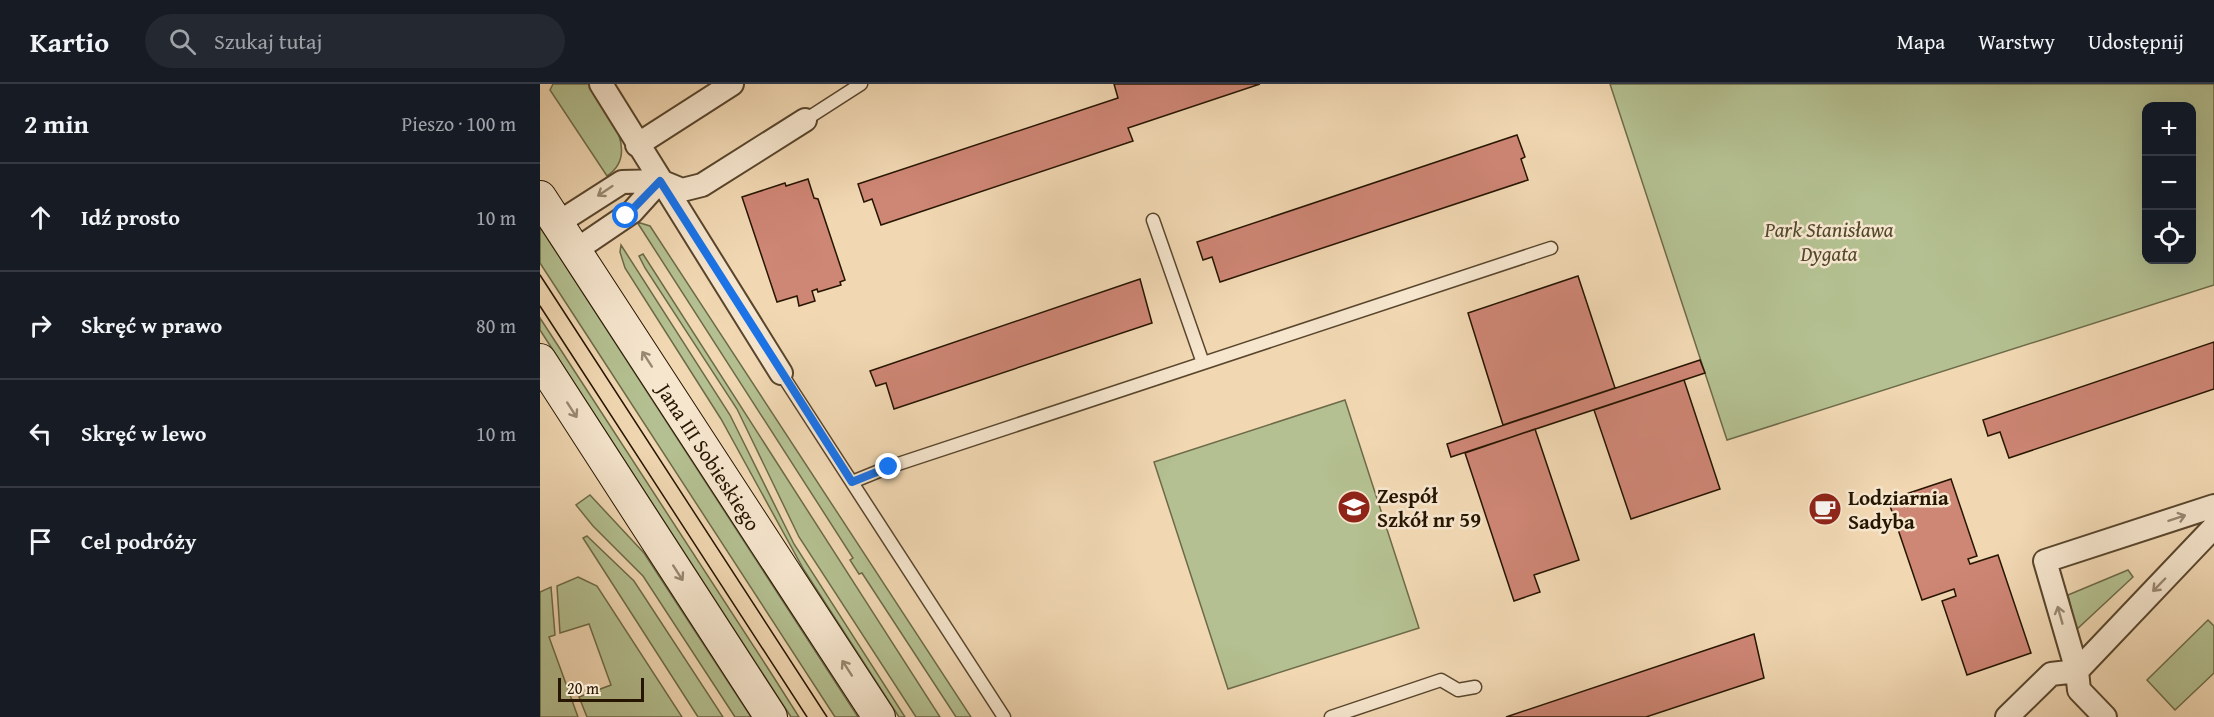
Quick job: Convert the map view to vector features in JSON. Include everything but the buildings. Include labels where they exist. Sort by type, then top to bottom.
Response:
[{"type":"main road","name":"Jana III Sobieskiego","points":[[540,197],[879,717]]},
{"type":"main road","points":[[540,360],[771,717]]},
{"type":"street","points":[[601,84],[781,373]]},
{"type":"street","points":[[637,145],[732,84]]},
{"type":"street","points":[[558,223],[613,185],[622,182],[660,181],[682,190],[702,185],[805,120]]},
{"type":"street","points":[[576,250],[632,212],[660,181]]},
{"type":"street","points":[[2105,717],[2079,690],[2077,671],[2045,561],[2214,506]]},
{"type":"street","points":[[2007,717],[2051,674],[2077,671],[2214,527]]},
{"type":"lane","points":[[805,120],[861,84]]},
{"type":"lane","points":[[1153,220],[1203,363]]},
{"type":"lane","points":[[852,482],[889,467],[1551,248]]},
{"type":"lane","points":[[781,373],[1004,717]]},
{"type":"lane","points":[[1331,717],[1441,680],[1458,690],[1475,687]]},
{"type":"green space","points":[[553,84],[589,84],[611,118],[621,143],[621,155],[617,166],[607,176],[550,90]]},
{"type":"green space","name":"Park Stanisława Dygata","points":[[1610,84],[2214,84],[2214,285],[1727,440]]},
{"type":"green space","points":[[637,222],[650,226],[971,717],[956,717],[862,573],[859,574],[850,560],[853,558]]},
{"type":"green space","points":[[540,227],[858,717],[835,717],[540,263]]},
{"type":"green space","points":[[621,245],[730,415],[794,544],[905,717],[899,717],[804,570],[721,419],[625,268],[620,252]]},
{"type":"green space","points":[[643,254],[940,717],[916,717],[799,537],[737,409],[645,268],[639,256]]},
{"type":"green space","points":[[540,318],[799,717],[791,717],[540,330]]},
{"type":"green space","points":[[1345,400],[1419,628],[1228,689],[1154,462]]},
{"type":"green space","points":[[590,495],[644,553],[751,717],[735,717],[643,576],[593,526],[576,505]]},
{"type":"green space","points":[[587,536],[634,581],[723,717],[698,717],[583,538]]},
{"type":"green space","points":[[2128,570],[2133,577],[2076,630],[2068,595]]},
{"type":"green space","points":[[578,577],[597,586],[682,717],[587,717],[579,697],[611,685],[589,624],[560,633],[557,586]]},
{"type":"green space","points":[[551,587],[555,635],[549,637],[578,717],[540,717],[540,592]]},
{"type":"green space","points":[[2208,620],[2214,626],[2214,673],[2175,710],[2147,680]]},
{"type":"tram line","points":[[540,275],[827,717]]},
{"type":"tram line","points":[[540,306],[807,717]]},
{"type":"place","name":"Zespół Szkół nr 59","points":[[1354,507]]},
{"type":"place","name":"Lodziarnia Sadyba","points":[[1825,509]]},
{"type":"route","points":[[626,216],[660,181],[852,482],[889,467]]}]
